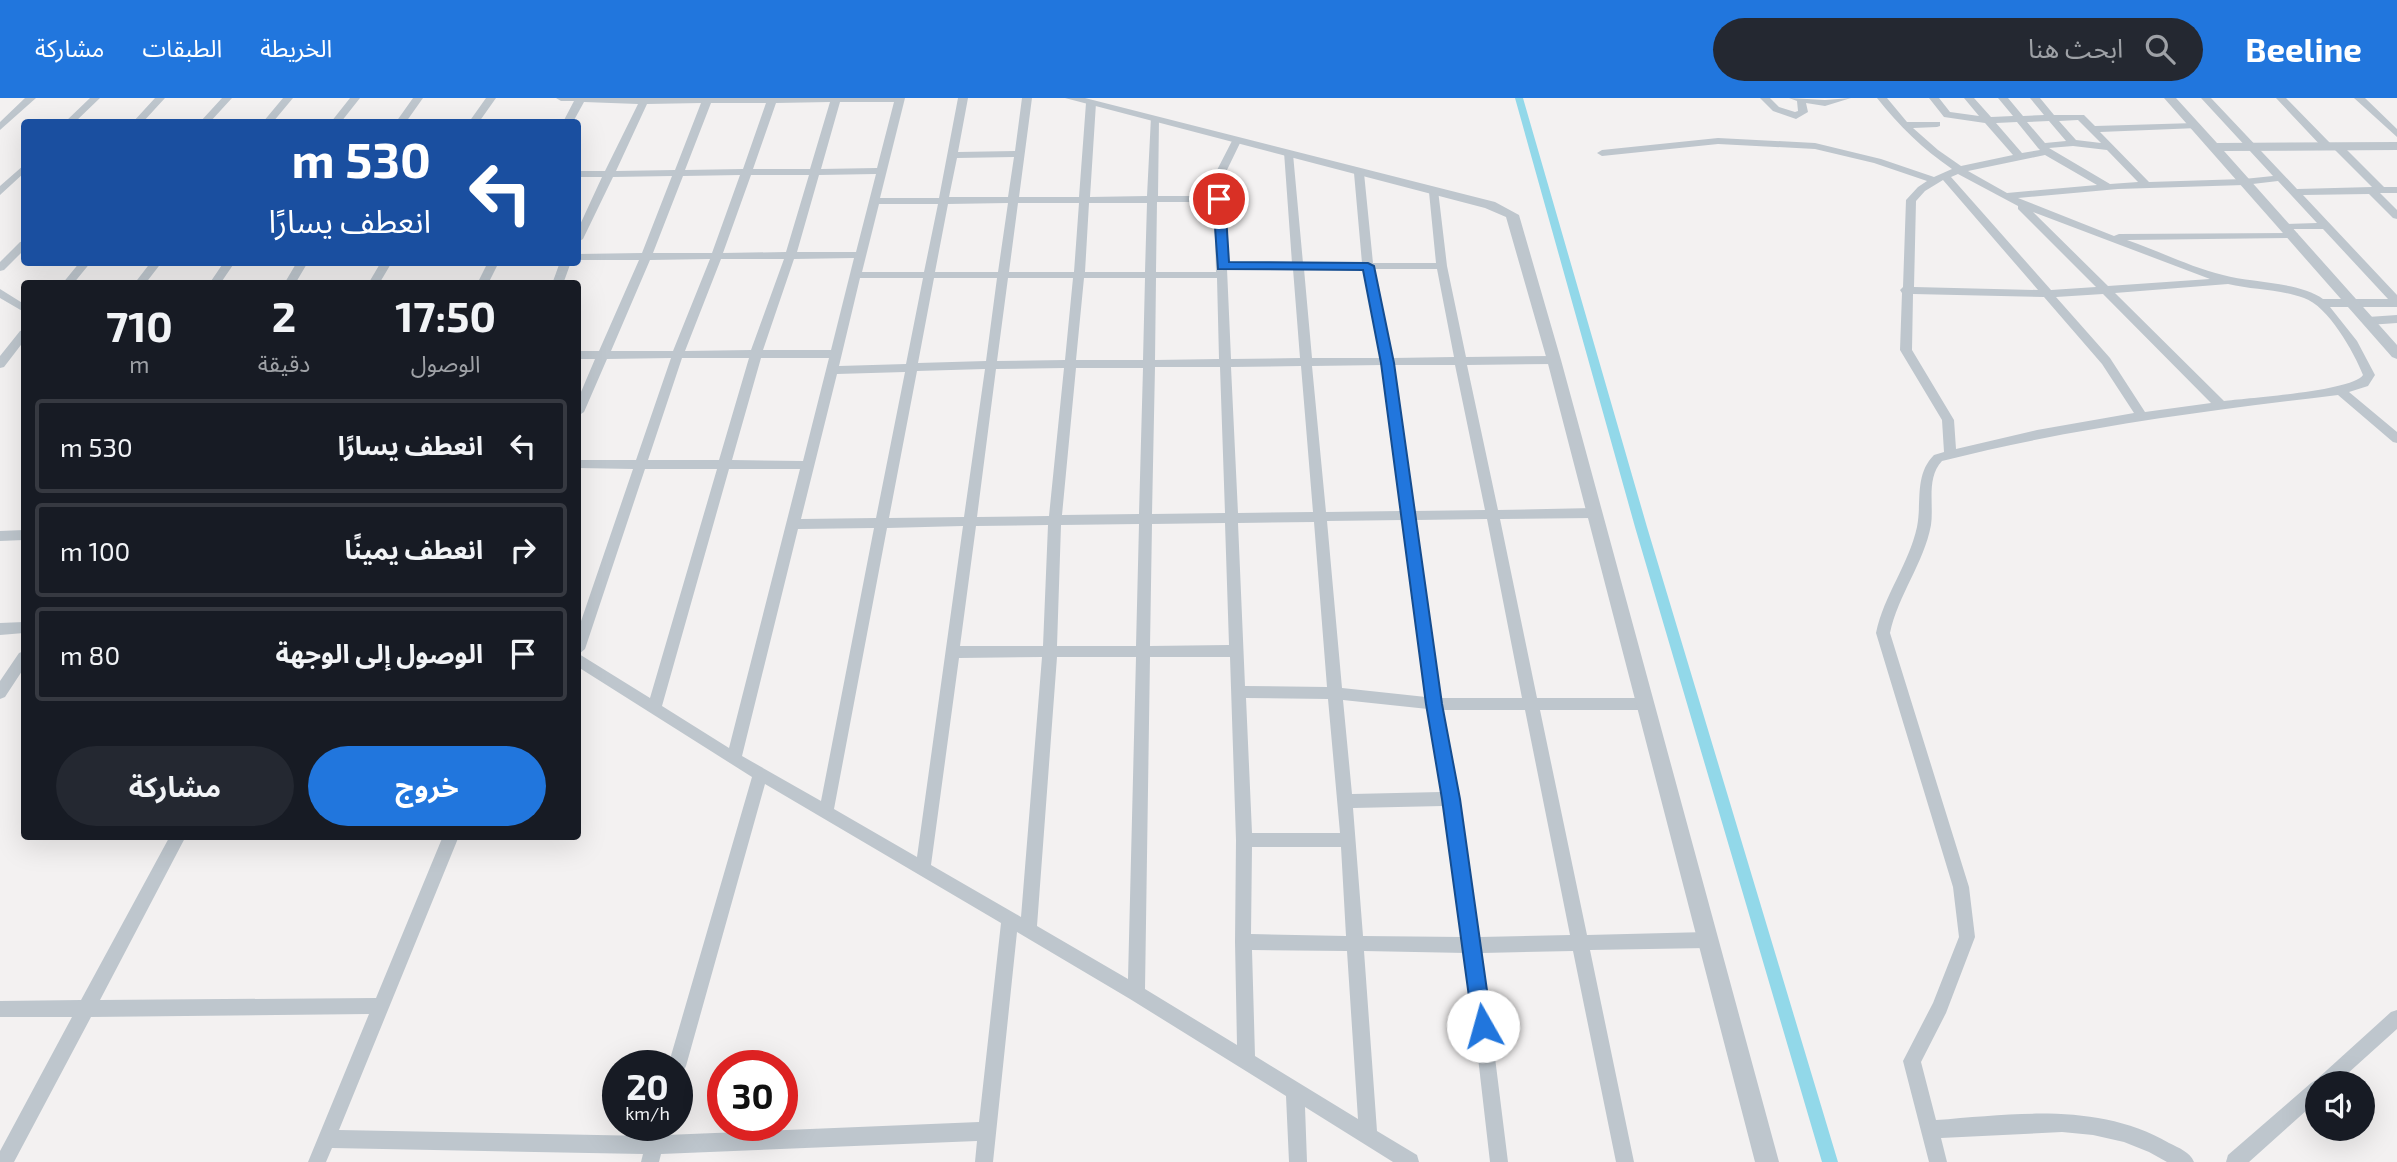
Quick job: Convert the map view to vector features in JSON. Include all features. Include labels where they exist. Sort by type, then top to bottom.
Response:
[{"type":"street","points":[[0,127],[31,98]]},
{"type":"street","points":[[73,119],[95,98]]},
{"type":"street","points":[[141,119],[160,98]]},
{"type":"street","points":[[208,119],[227,98]]},
{"type":"street","points":[[270,119],[288,98]]},
{"type":"street","points":[[338,119],[355,98]]},
{"type":"street","points":[[403,119],[418,98]]},
{"type":"street","points":[[476,119],[491,98]]},
{"type":"street","points":[[562,98],[900,98],[734,759]]},
{"type":"street","points":[[826,813],[963,98]]},
{"type":"street","points":[[923,869],[1027,98]]},
{"type":"street","points":[[1071,98],[1490,205],[1512,215],[1554,360],[1767,1162]]},
{"type":"street","points":[[1765,98],[1776,109],[1796,116],[1802,114],[1798,99],[1832,103],[1846,98]]},
{"type":"street","points":[[1882,98],[1904,125],[1958,171],[2004,196],[2106,237],[2230,281],[2302,293],[2322,303],[2397,303]]},
{"type":"street","points":[[1934,98],[1947,115],[1988,120],[2078,116],[2146,185]]},
{"type":"street","points":[[1969,98],[2020,157]]},
{"type":"street","points":[[2003,98],[2045,149],[2108,187]]},
{"type":"street","points":[[2035,98],[2073,144]]},
{"type":"street","points":[[2170,98],[2397,354]]},
{"type":"street","points":[[2206,98],[2397,303]]},
{"type":"street","points":[[2281,98],[2376,190],[2397,216]]},
{"type":"street","points":[[2359,98],[2397,134]]},
{"type":"street","points":[[570,119],[580,99]]},
{"type":"street","points":[[581,404],[600,355],[646,257],[708,99]]},
{"type":"street","points":[[581,640],[678,354],[748,173],[772,99]]},
{"type":"street","points":[[654,709],[755,354],[790,256],[836,99]]},
{"type":"street","points":[[581,233],[644,100]]},
{"type":"street","points":[[1028,930],[1051,652],[1055,519],[1079,275],[1082,200],[1091,103]]},
{"type":"street","points":[[1136,993],[1152,274],[1150,200],[1154,120]]},
{"type":"street","points":[[1904,125],[1937,124]]},
{"type":"street","points":[[2092,129],[2195,127]]},
{"type":"street","points":[[1236,141],[1221,172],[1219,199],[1228,365],[1244,840],[1242,942],[1246,1061]]},
{"type":"street","points":[[1602,153],[1718,141],[1815,146],[1941,178],[2049,294],[2106,361],[2142,416]]},
{"type":"street","points":[[1950,455],[1948,420],[1941,402],[1910,361],[1906,350],[1911,200],[1917,192],[1958,171],[2073,144],[2106,147]]},
{"type":"street","points":[[2213,148],[2397,145]]},
{"type":"street","points":[[953,155],[1020,154]]},
{"type":"street","points":[[1289,155],[1345,801],[1368,1137]]},
{"type":"street","points":[[0,192],[21,171]]},
{"type":"street","points":[[581,174],[883,171]]},
{"type":"street","points":[[1359,173],[1368,266],[1388,363],[1434,704],[1473,945],[1499,1162]]},
{"type":"street","points":[[2004,196],[2108,187],[2244,182],[2280,178]]},
{"type":"street","points":[[2293,192],[2397,191]]},
{"type":"street","points":[[1433,192],[1442,266],[1461,363],[1533,703],[1625,1162]]},
{"type":"street","points":[[876,201],[1219,199]]},
{"type":"street","points":[[2016,201],[2221,405]]},
{"type":"street","points":[[2106,237],[2289,231],[2325,226]]},
{"type":"street","points":[[0,268],[21,247]]},
{"type":"street","points":[[581,257],[861,255]]},
{"type":"street","points":[[70,280],[83,266]]},
{"type":"street","points":[[142,280],[154,266]]},
{"type":"street","points":[[856,275],[1152,274],[1298,267],[1442,266]]},
{"type":"street","points":[[1906,290],[2049,294],[2230,281]]},
{"type":"street","points":[[0,293],[21,307]]},
{"type":"street","points":[[1938,1162],[1912,1062],[1915,1051],[1940,1007],[1967,937],[1966,915],[1961,887],[1883,633],[1885,616],[1921,543],[1928,507],[1927,472],[1938,458],[2017,437],[2142,416],[2340,391],[2364,383],[2369,375],[2357,351],[2322,303]]},
{"type":"street","points":[[2368,321],[2397,319]]},
{"type":"street","points":[[0,364],[21,338]]},
{"type":"street","points":[[581,355],[836,354]]},
{"type":"street","points":[[832,370],[1554,360]]},
{"type":"street","points":[[2340,391],[2397,439]]},
{"type":"street","points":[[581,464],[806,465]]},
{"type":"street","points":[[792,524],[1594,513]]},
{"type":"street","points":[[0,536],[21,536]]},
{"type":"street","points":[[0,629],[21,628]]},
{"type":"street","points":[[953,652],[1237,651]]},
{"type":"street","points":[[0,693],[21,662]]},
{"type":"street","points":[[581,662],[734,759],[1136,993],[1410,1162]]},
{"type":"street","points":[[1239,692],[1336,693],[1434,704],[1645,704]]},
{"type":"street","points":[[682,1050],[760,774]]},
{"type":"street","points":[[1345,801],[1451,799]]},
{"type":"street","points":[[4,1162],[176,840]]},
{"type":"street","points":[[317,1162],[449,840]]},
{"type":"street","points":[[1244,840],[1348,840]]},
{"type":"street","points":[[984,1162],[1010,920]]},
{"type":"street","points":[[1242,942],[1473,945],[1707,940]]},
{"type":"street","points":[[0,1009],[381,1006]]},
{"type":"street","points":[[2337,1071],[2397,1018]]},
{"type":"street","points":[[1295,1093],[1298,1162]]},
{"type":"street","points":[[2235,1162],[2305,1100]]},
{"type":"street","points":[[1931,1130],[2068,1121],[2157,1145],[2185,1162]]},
{"type":"street","points":[[327,1139],[652,1154],[987,1131]]},
{"type":"waterway","points":[[1519,98],[1641,527],[1830,1162]]},
{"type":"route","points":[[1219,199],[1223,266],[1368,266],[1388,363],[1434,704],[1451,799],[1483,1026]]}]
